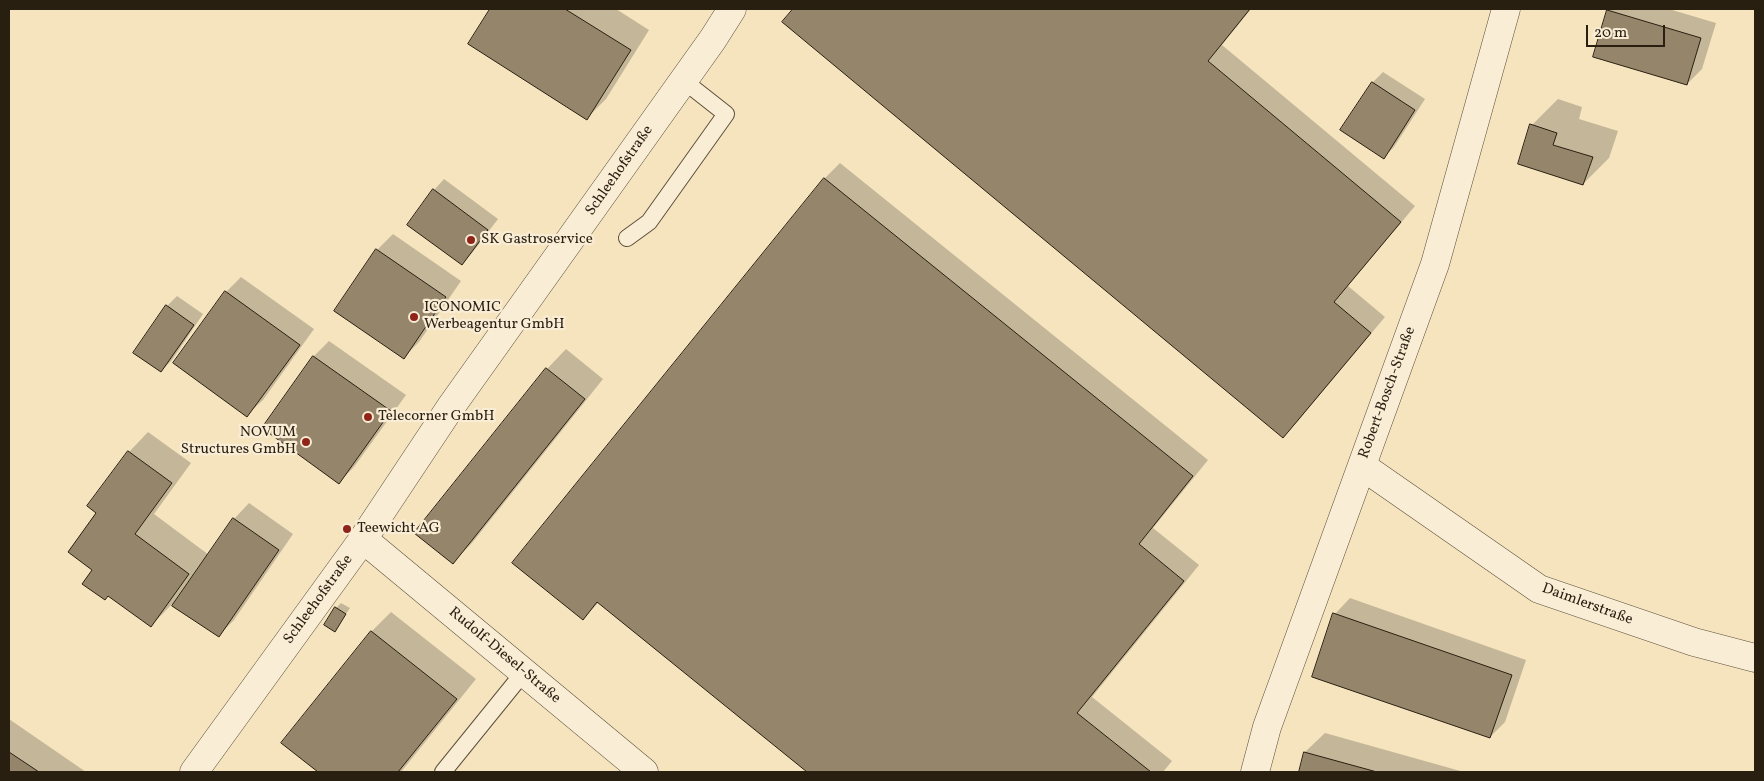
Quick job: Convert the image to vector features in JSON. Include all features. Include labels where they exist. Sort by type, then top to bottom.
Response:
[{"type":"street","name":"Schleehofstraße","points":[[199,770],[363,539],[450,408],[684,81],[732,9]]},
{"type":"street","name":"Robert-Bosch-Straße","points":[[1255,772],[1267,727],[1435,264],[1506,9]]},
{"type":"street","name":"Daimlerstraße","points":[[1362,466],[1539,589],[1694,642],[1755,658]]},
{"type":"street","name":"Rudolf-Diesel-Straße","points":[[363,539],[644,772]]},
{"type":"lane","points":[[628,238],[649,222],[726,114],[684,81]]},
{"type":"lane","points":[[443,772],[524,672]]},
{"type":"building","points":[[490,9],[565,9],[631,50],[587,120],[468,44]]},
{"type":"building","points":[[793,9],[1250,9],[1208,61],[1401,222],[1334,302],[1371,333],[1283,438],[782,22]]},
{"type":"building","points":[[1607,10],[1701,38],[1687,85],[1593,57]]},
{"type":"building","points":[[1372,82],[1415,110],[1384,159],[1340,130]]},
{"type":"building","points":[[1530,124],[1557,133],[1553,145],[1593,157],[1583,185],[1518,164]]},
{"type":"building","points":[[824,178],[1193,476],[1139,544],[1184,581],[1077,713],[1151,772],[807,772],[597,602],[583,620],[512,563]]},
{"type":"building","points":[[433,189],[488,230],[462,265],[407,225]]},
{"type":"building","points":[[376,249],[446,297],[404,359],[334,311]]},
{"type":"building","points":[[225,291],[300,345],[247,417],[173,363]]},
{"type":"building","points":[[166,305],[194,325],[161,372],[133,353]]},
{"type":"building","points":[[313,356],[391,411],[339,484],[262,428]]},
{"type":"building","points":[[546,368],[585,399],[453,564],[414,533]]},
{"type":"building","points":[[128,451],[172,483],[135,534],[189,574],[151,627],[108,596],[105,600],[82,584],[92,570],[68,552],[96,513],[87,506]]},
{"type":"building","points":[[233,518],[279,550],[219,637],[172,606]]},
{"type":"building","points":[[335,607],[346,614],[335,632],[324,625]]},
{"type":"building","points":[[1333,613],[1512,675],[1490,738],[1312,677]]},
{"type":"building","points":[[371,631],[457,699],[398,772],[318,772],[281,743]]},
{"type":"building","points":[[9,752],[39,772],[9,772]]},
{"type":"building","points":[[1304,752],[1377,772],[1299,772]]},
{"type":"place","name":"SK Gastroservice","points":[[471,240]]},
{"type":"place","name":"ICONOMIC Werbeagentur GmbH","points":[[414,317]]},
{"type":"place","name":"Telecorner GmbH","points":[[368,417]]},
{"type":"place","name":"NOVUM Structures GmbH","points":[[306,442]]},
{"type":"place","name":"Teewicht AG","points":[[347,529]]}]
